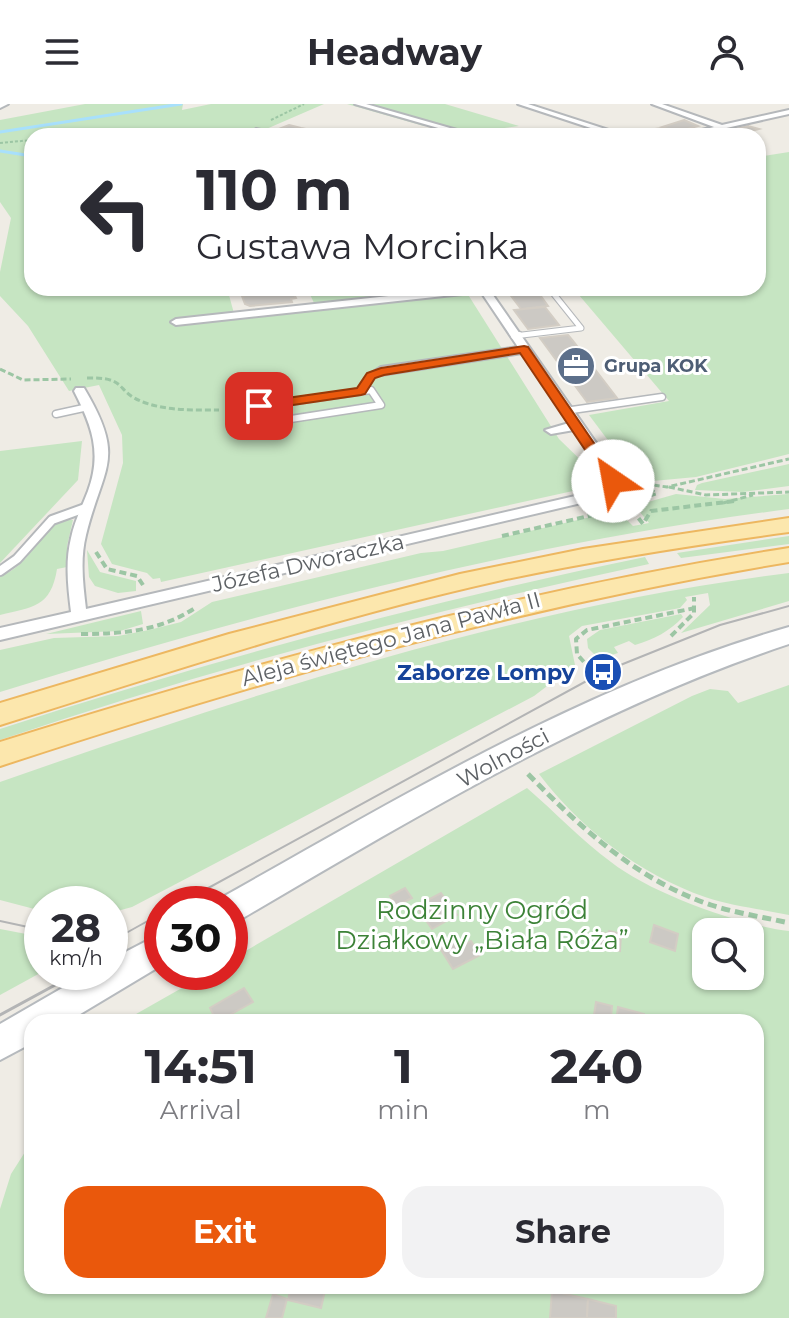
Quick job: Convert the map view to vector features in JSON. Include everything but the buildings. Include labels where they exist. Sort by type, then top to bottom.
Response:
[{"type":"main road","name":"Aleja świętego Jana Pawła II","points":[[0,714],[261,634],[447,585],[677,540],[789,525]]},
{"type":"main road","name":"Aleja świętego Jana Pawła II","points":[[0,754],[229,681],[392,634],[598,588],[789,555]]},
{"type":"street","points":[[358,104],[445,128]]},
{"type":"street","points":[[521,104],[598,128]]},
{"type":"street","points":[[655,104],[719,126]]},
{"type":"street","points":[[765,104],[787,112]]},
{"type":"street","points":[[711,128],[787,112]]},
{"type":"street","points":[[176,322],[411,296]]},
{"type":"street","points":[[488,296],[610,473],[613,488]]},
{"type":"street","points":[[381,371],[524,349]]},
{"type":"street","points":[[77,385],[102,439],[103,453],[101,471],[78,537],[75,570],[79,615]]},
{"type":"street","points":[[551,430],[576,426]]},
{"type":"street","name":"Józefa Dworaczka","points":[[0,634],[601,496],[613,488]]},
{"type":"street","name":"Wolności","points":[[248,899],[624,694],[696,664],[789,635]]},
{"type":"street","points":[[48,1014],[144,958]]},
{"type":"street","points":[[0,1043],[24,1028]]},
{"type":"lane","points":[[514,336],[581,328],[555,296]]},
{"type":"lane","points":[[361,391],[371,376],[381,371]]},
{"type":"lane","points":[[371,390],[381,405],[239,427],[234,410],[371,390]]},
{"type":"lane","points":[[565,411],[662,397]]},
{"type":"lane","points":[[56,414],[88,407]]},
{"type":"lane","points":[[0,571],[17,559],[52,520],[88,507]]},
{"type":"path","points":[[0,143],[24,141]]},
{"type":"path","points":[[0,369],[23,380],[77,385],[112,378],[122,382],[138,401],[163,408],[234,410]]},
{"type":"path","points":[[613,488],[667,487],[789,459]]},
{"type":"path","points":[[667,487],[706,495],[789,492]]},
{"type":"path","points":[[643,524],[651,511],[708,502],[730,503],[753,495]]},
{"type":"path","points":[[671,636],[695,608],[694,597]]},
{"type":"path","points":[[153,626],[176,620],[195,607]]},
{"type":"path","points":[[591,670],[577,654],[576,639],[587,630],[695,608]]},
{"type":"path","points":[[528,774],[577,824],[620,861],[667,887],[711,905],[789,923]]},
{"type":"green space","points":[[85,104],[183,104],[182,110],[211,104],[324,104],[269,128],[24,128],[24,296],[229,296],[235,317],[438,296],[469,296],[559,439],[592,471],[589,483],[582,489],[161,582],[160,578],[153,579],[147,573],[112,564],[101,544],[123,463],[122,435],[99,385],[69,391],[28,326],[0,296],[0,272],[11,218],[0,202],[0,120]]},
{"type":"green space","points":[[347,104],[445,104],[519,126],[450,128],[434,123],[424,126]]},
{"type":"green space","points":[[789,152],[789,454],[696,477],[653,481],[644,474],[634,475],[589,415],[669,401],[580,296],[766,296],[766,156]]},
{"type":"green space","points":[[311,296],[378,296],[314,303]]},
{"type":"green space","points":[[82,441],[78,480],[0,563],[0,451]]},
{"type":"green space","points":[[789,464],[789,486],[743,492],[695,490],[702,483]]},
{"type":"green space","points":[[676,494],[725,499],[789,494],[789,509],[589,541],[489,561],[293,608],[0,692],[0,650],[54,638],[118,636],[149,630],[181,622],[212,602],[608,513],[623,516],[633,526],[649,523],[639,511],[641,504]]},
{"type":"green space","points":[[64,519],[73,520],[67,546],[67,567],[57,569],[50,591],[39,603],[0,615],[0,576],[19,565]]},
{"type":"green space","points":[[789,536],[789,544],[681,558],[677,553]]},
{"type":"green space","points":[[87,550],[100,572],[136,581],[136,591],[118,593],[95,586],[89,577]]},
{"type":"green space","points":[[645,557],[649,564],[485,601],[322,643],[160,689],[0,740],[0,729],[240,656],[482,593]]},
{"type":"green space","points":[[789,573],[789,601],[681,633],[710,605],[708,593],[685,597],[687,600],[680,608],[582,626],[569,636],[575,665],[534,696],[172,886],[144,886],[144,901],[132,907],[128,908],[128,886],[24,886],[24,906],[0,900],[0,782],[194,716],[389,656],[588,607]]},
{"type":"green space","points":[[141,611],[143,624],[120,631],[46,634]]},
{"type":"green space","points":[[681,614],[683,617],[678,622],[655,637],[635,645],[629,641],[614,647],[618,653],[599,659],[588,648],[587,639],[600,630]]},
{"type":"green space","points":[[789,685],[789,915],[715,900],[657,876],[613,848],[593,831],[539,774],[710,689],[728,691],[738,703]]},
{"type":"green space","name":"Rodzinny Ogród Działkowy „Biała Róża”","points":[[527,788],[628,874],[671,896],[732,918],[692,918],[692,990],[764,990],[764,927],[789,931],[789,1318],[0,1318],[0,1209],[11,1174],[24,1154],[24,1294],[764,1294],[764,1014],[136,1014],[178,990],[248,990],[248,950]]},
{"type":"green space","points":[[0,929],[24,934],[24,982],[0,995]]},
{"type":"waterway","points":[[26,128],[181,104]]},
{"type":"waterway","points":[[0,132],[24,128]]},
{"type":"waterway","points":[[0,151],[24,155]]},
{"type":"tram line","points":[[212,886],[603,672],[720,625],[789,606]]},
{"type":"tram line","points":[[0,921],[24,926]]},
{"type":"tram line","points":[[128,932],[144,923]]},
{"type":"tram line","points":[[0,1015],[46,990]]},
{"type":"place","name":"Grupa KOK","points":[[576,366]]},
{"type":"place","name":"Zaborze Lompy","points":[[603,672]]},
{"type":"route","points":[[259,406],[361,391],[371,376],[381,371],[524,349],[613,481]]}]
